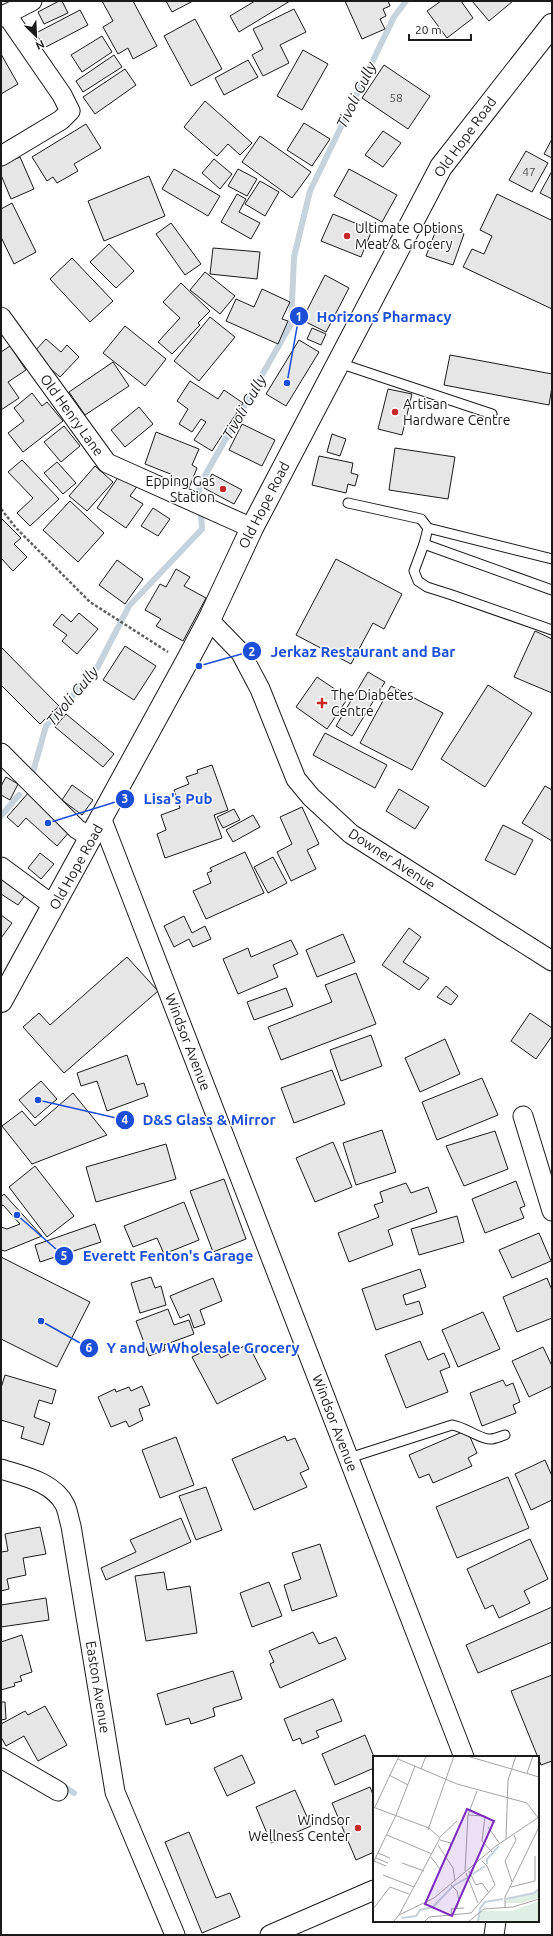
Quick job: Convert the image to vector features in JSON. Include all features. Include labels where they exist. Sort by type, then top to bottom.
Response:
[{"type":"main road","name":"Old Hope Road","points":[[1,1001],[209,620],[252,528],[441,167],[455,147],[552,25]]},
{"type":"street","points":[[1,156],[61,120],[70,111],[62,95],[3,16],[32,1]]},
{"type":"street","name":"Old Henry Lane","points":[[1,317],[107,462],[252,528]]},
{"type":"street","name":"Downer Avenue","points":[[209,620],[241,653],[260,689],[296,779],[311,798],[351,834],[552,961]]},
{"type":"street","points":[[1,753],[78,829],[96,829]]},
{"type":"street","name":"Windsor Avenue","points":[[96,829],[349,1458],[464,1756]]},
{"type":"street","points":[[1,867],[54,906]]},
{"type":"street","points":[[523,1116],[552,1211]]},
{"type":"street","name":"Easton Avenue","points":[[1,1469],[26,1477],[52,1488],[65,1505],[71,1526],[115,1792],[175,1935]]},
{"type":"street","points":[[1,1758],[58,1791]]},
{"type":"street","points":[[270,1935],[373,1890]]},
{"type":"street","points":[[494,1935],[496,1922]]},
{"type":"lane","points":[[339,363],[492,414]]},
{"type":"lane","points":[[348,503],[421,519],[428,528],[552,559]]},
{"type":"lane","points":[[428,528],[414,571],[418,581],[427,587],[552,630]]},
{"type":"lane","points":[[424,544],[552,590]]},
{"type":"lane","points":[[349,1458],[452,1425],[476,1433],[481,1438],[490,1440],[506,1435]]},
{"type":"path","points":[[1,509],[16,528],[90,602],[186,663]]},
{"type":"building","points":[[59,1],[62,1],[68,13],[44,24],[38,12]]},
{"type":"building","points":[[102,1],[133,1],[157,46],[133,59],[128,48],[118,54],[103,27],[113,21]]},
{"type":"building","points":[[166,1],[193,1],[172,12]]},
{"type":"building","points":[[255,1],[290,1],[239,32],[230,16]]},
{"type":"building","points":[[345,1],[388,1],[390,6],[383,9],[386,16],[380,19],[385,29],[362,39]]},
{"type":"building","points":[[441,1],[461,1],[473,18],[447,38],[427,11]]},
{"type":"building","points":[[472,1],[513,1],[489,21]]},
{"type":"building","points":[[294,9],[306,32],[280,45],[289,63],[263,76],[252,55],[263,49],[253,29]]},
{"type":"building","points":[[80,10],[88,25],[44,48],[36,33]]},
{"type":"building","points":[[195,19],[222,69],[191,86],[164,36]]},
{"type":"building","points":[[102,36],[112,52],[82,72],[71,55]]},
{"type":"building","points":[[303,50],[328,64],[302,110],[277,96]]},
{"type":"building","points":[[1,54],[18,84],[1,94]]},
{"type":"building","points":[[114,55],[122,67],[83,92],[76,81]]},
{"type":"building","points":[[248,60],[258,77],[224,95],[215,78]]},
{"type":"building","points":[[384,65],[430,96],[408,129],[362,98]]},
{"type":"building","points":[[125,69],[136,85],[95,114],[83,97]]},
{"type":"building","points":[[205,101],[252,143],[240,155],[228,144],[217,156],[184,127]]},
{"type":"building","points":[[304,123],[330,139],[312,166],[287,150]]},
{"type":"building","points":[[86,124],[101,148],[74,164],[78,171],[57,183],[53,177],[47,181],[32,157]]},
{"type":"building","points":[[383,131],[401,143],[383,167],[365,155]]},
{"type":"building","points":[[260,136],[311,172],[292,198],[242,162]]},
{"type":"building","points":[[552,139],[552,158],[544,154]]},
{"type":"building","points":[[526,151],[548,163],[532,192],[509,180]]},
{"type":"building","points":[[20,157],[34,189],[11,199],[1,175],[1,165]]},
{"type":"building","points":[[214,159],[232,174],[220,189],[202,173]]},
{"type":"building","points":[[174,169],[220,196],[208,216],[162,189]]},
{"type":"building","points":[[238,169],[257,179],[247,196],[228,186]]},
{"type":"building","points":[[349,169],[397,195],[382,222],[334,196]]},
{"type":"building","points":[[552,171],[552,199],[540,193]]},
{"type":"building","points":[[149,176],[165,216],[104,241],[88,201]]},
{"type":"building","points":[[260,181],[279,192],[265,216],[245,204]]},
{"type":"building","points":[[237,194],[246,199],[239,212],[260,223],[251,239],[221,222]]},
{"type":"building","points":[[497,194],[551,220],[552,217],[552,309],[463,267],[472,249],[484,254],[492,236],[480,230]]},
{"type":"building","points":[[12,203],[36,252],[14,264],[1,237],[1,209]]},
{"type":"building","name":"Ultimate Options Meat & Grocery","points":[[333,214],[372,230],[361,257],[321,241]]},
{"type":"building","points":[[171,223],[201,264],[185,275],[156,234]]},
{"type":"building","points":[[438,225],[464,234],[453,265],[426,256]]},
{"type":"building","points":[[109,244],[134,271],[116,288],[90,262]]},
{"type":"building","points":[[213,248],[260,252],[257,279],[210,274]]},
{"type":"building","points":[[72,258],[113,301],[90,322],[50,279]]},
{"type":"building","points":[[205,272],[235,296],[220,314],[190,290]]},
{"type":"building","points":[[325,275],[349,288],[326,332],[302,320]]},
{"type":"building","points":[[181,283],[210,311],[198,323],[200,325],[172,354],[158,342],[180,318],[163,302]]},
{"type":"building","points":[[262,289],[290,302],[282,319],[288,321],[278,344],[226,321],[236,299],[254,307]]},
{"type":"building","points":[[210,317],[235,337],[199,381],[174,361]]},
{"type":"building","points":[[125,326],[166,359],[145,386],[103,353]]},
{"type":"building","points":[[312,328],[326,334],[321,345],[307,339]]},
{"type":"building","points":[[46,339],[61,352],[67,345],[79,357],[60,377],[33,353]]},
{"type":"building","points":[[299,340],[319,352],[286,406],[266,394]]},
{"type":"building","points":[[10,346],[26,370],[8,382],[19,398],[1,410],[1,352]]},
{"type":"building","points":[[450,355],[552,374],[552,387],[549,405],[444,385]]},
{"type":"building","points":[[113,362],[129,386],[85,415],[69,392]]},
{"type":"building","points":[[190,381],[218,399],[224,390],[243,403],[212,451],[194,440],[206,422],[201,419],[192,432],[179,424],[188,409],[177,401]]},
{"type":"building","name":"Artisan Hardware Centre","points":[[388,389],[412,394],[402,435],[378,429]]},
{"type":"building","points":[[32,393],[42,406],[47,402],[63,421],[23,452],[8,433],[24,421],[14,408]]},
{"type":"building","points":[[139,407],[153,424],[125,447],[111,430]]},
{"type":"building","points":[[242,424],[275,440],[262,466],[229,450]]},
{"type":"building","points":[[64,426],[80,446],[61,462],[44,442]]},
{"type":"building","points":[[156,432],[199,449],[192,465],[197,468],[189,488],[171,481],[173,475],[145,464]]},
{"type":"building","points":[[332,434],[346,439],[340,456],[327,452]]},
{"type":"building","points":[[395,448],[455,457],[448,499],[389,490]]},
{"type":"building","points":[[319,456],[353,463],[351,473],[358,475],[355,486],[348,484],[346,493],[312,485]]},
{"type":"building","points":[[22,460],[59,499],[30,526],[17,513],[33,498],[8,472]]},
{"type":"building","points":[[57,462],[76,483],[63,494],[44,473]]},
{"type":"building","points":[[95,466],[113,482],[87,511],[69,496]]},
{"type":"building","points":[[121,473],[138,485],[130,496],[143,504],[126,528],[97,508]]},
{"type":"building","name":"Epping Gas Station","points":[[212,474],[242,490],[234,504],[204,488]]},
{"type":"building","points":[[70,501],[104,533],[78,562],[43,530]]},
{"type":"building","points":[[153,508],[170,519],[158,536],[141,526]]},
{"type":"building","points":[[1,518],[21,538],[14,544],[27,557],[13,571],[1,558]]},
{"type":"building","points":[[336,559],[402,594],[384,629],[373,623],[351,664],[296,635]]},
{"type":"building","points":[[117,560],[143,579],[125,604],[99,585]]},
{"type":"building","points":[[176,569],[190,577],[184,586],[206,598],[183,641],[156,626],[161,619],[145,610],[160,584],[166,587]]},
{"type":"building","points":[[79,613],[98,629],[77,654],[62,641],[67,635],[53,625],[62,614],[71,622]]},
{"type":"building","points":[[535,631],[552,639],[552,693],[514,677]]},
{"type":"building","points":[[125,646],[156,666],[134,700],[103,680]]},
{"type":"building","points":[[1,647],[59,706],[40,724],[1,685]]},
{"type":"building","points":[[368,672],[385,682],[352,736],[336,726]]},
{"type":"building","name":"The Diabetes Centre","points":[[317,677],[348,698],[327,729],[296,707]]},
{"type":"building","points":[[488,685],[532,713],[485,787],[441,759]]},
{"type":"building","points":[[391,686],[443,713],[412,770],[360,743]]},
{"type":"building","points":[[66,714],[114,754],[103,767],[55,727]]},
{"type":"building","points":[[325,733],[387,765],[375,788],[313,755]]},
{"type":"building","points":[[212,765],[228,810],[214,815],[222,838],[165,858],[157,834],[166,830],[161,815],[180,808],[174,790],[189,784],[186,777],[198,773],[197,770]]},
{"type":"building","points":[[6,777],[18,784],[10,800],[1,795],[1,786]]},
{"type":"building","points":[[72,785],[93,800],[82,815],[62,800]]},
{"type":"building","points":[[545,786],[552,790],[552,841],[522,823]]},
{"type":"building","points":[[399,789],[429,807],[415,829],[386,811]]},
{"type":"building","points":[[30,791],[72,829],[57,846],[26,818],[18,827],[7,817]]},
{"type":"building","points":[[302,807],[319,844],[307,850],[316,869],[291,881],[277,852],[292,844],[280,817]]},
{"type":"building","points":[[234,809],[240,820],[223,828],[217,817]]},
{"type":"building","points":[[253,815],[260,827],[233,842],[226,830]]},
{"type":"building","points":[[503,825],[533,840],[515,875],[485,860]]},
{"type":"building","points":[[245,852],[264,893],[206,919],[193,891],[211,883],[207,873],[212,871],[210,868]]},
{"type":"building","points":[[40,853],[54,864],[41,879],[28,868]]},
{"type":"building","points":[[273,857],[287,883],[268,893],[254,867]]},
{"type":"building","points":[[1,871],[29,890],[18,905],[1,894]]},
{"type":"building","points":[[1,915],[12,923],[1,938]]},
{"type":"building","points":[[184,916],[192,933],[205,926],[211,939],[193,947],[189,939],[174,947],[164,926]]},
{"type":"building","points":[[409,928],[421,937],[403,962],[429,978],[419,990],[382,965]]},
{"type":"building","points":[[343,934],[355,962],[317,977],[306,950]]},
{"type":"building","points":[[291,940],[298,954],[273,965],[278,977],[238,994],[223,959],[248,948],[251,957]]},
{"type":"building","points":[[127,957],[158,991],[64,1073],[23,1027],[39,1013],[50,1025]]},
{"type":"building","points":[[356,973],[376,1024],[281,1060],[268,1027],[332,1002],[325,985]]},
{"type":"building","points":[[446,986],[458,996],[451,1005],[437,997]]},
{"type":"building","points":[[286,988],[293,1006],[254,1020],[247,1002]]},
{"type":"building","points":[[530,1013],[552,1028],[552,1036],[536,1059],[511,1041]]},
{"type":"building","points":[[371,1035],[382,1066],[341,1081],[330,1050]]},
{"type":"building","points":[[445,1039],[460,1074],[420,1092],[405,1058]]},
{"type":"building","points":[[127,1055],[137,1085],[144,1083],[148,1096],[107,1111],[97,1081],[81,1086],[77,1073]]},
{"type":"building","points":[[332,1070],[345,1104],[294,1123],[281,1088]]},
{"type":"building","points":[[482,1078],[498,1115],[437,1140],[422,1102]]},
{"type":"building","points":[[41,1081],[57,1099],[35,1118],[19,1100]]},
{"type":"building","points":[[73,1093],[107,1135],[32,1164],[2,1126],[22,1111],[35,1126]]},
{"type":"building","points":[[382,1130],[396,1172],[356,1185],[343,1143]]},
{"type":"building","points":[[495,1131],[508,1169],[464,1186],[446,1146]]},
{"type":"building","points":[[333,1142],[352,1187],[315,1202],[296,1158]]},
{"type":"building","points":[[166,1144],[176,1179],[96,1202],[86,1167]]},
{"type":"building","points":[[35,1166],[74,1216],[47,1237],[9,1187]]},
{"type":"building","points":[[224,1179],[246,1239],[213,1252],[190,1191]]},
{"type":"building","points":[[516,1181],[525,1206],[520,1208],[524,1218],[485,1233],[472,1199]]},
{"type":"building","points":[[406,1183],[411,1193],[428,1187],[437,1212],[388,1230],[393,1245],[349,1262],[338,1233],[379,1217],[374,1205],[383,1202],[380,1192]]},
{"type":"building","points":[[4,1194],[42,1236],[5,1251],[1,1250],[1,1227],[7,1229],[20,1224],[3,1205],[1,1206],[1,1197]]},
{"type":"building","points":[[184,1202],[199,1240],[164,1254],[157,1238],[133,1247],[124,1226]]},
{"type":"building","points":[[457,1216],[464,1242],[419,1255],[411,1229]]},
{"type":"building","points":[[95,1224],[101,1242],[40,1262],[35,1245]]},
{"type":"building","points":[[539,1233],[551,1261],[512,1278],[499,1250]]},
{"type":"building","points":[[1,1257],[90,1302],[57,1367],[1,1339]]},
{"type":"building","points":[[420,1269],[426,1287],[403,1295],[406,1305],[419,1301],[423,1314],[376,1330],[362,1289]]},
{"type":"building","points":[[151,1277],[155,1288],[161,1286],[166,1305],[140,1313],[131,1283]]},
{"type":"building","points":[[213,1278],[222,1301],[200,1310],[205,1324],[194,1328],[189,1314],[180,1318],[170,1296]]},
{"type":"building","points":[[547,1278],[552,1290],[552,1318],[517,1332],[503,1297]]},
{"type":"building","points":[[168,1309],[174,1325],[189,1320],[194,1334],[164,1345],[165,1350],[149,1356],[136,1321]]},
{"type":"building","points":[[483,1312],[500,1349],[458,1367],[442,1330]]},
{"type":"building","points":[[420,1341],[428,1360],[444,1353],[450,1367],[440,1371],[448,1392],[406,1408],[385,1355]]},
{"type":"building","points":[[248,1344],[266,1379],[217,1404],[192,1357],[215,1346],[221,1358]]},
{"type":"building","points":[[543,1347],[552,1366],[552,1386],[529,1397],[512,1361]]},
{"type":"building","points":[[5,1375],[56,1390],[52,1404],[39,1400],[34,1417],[50,1423],[43,1445],[21,1438],[24,1427],[1,1420],[1,1388]]},
{"type":"building","points":[[503,1380],[506,1386],[513,1383],[520,1402],[513,1405],[516,1413],[482,1426],[470,1393]]},
{"type":"building","points":[[142,1386],[150,1405],[139,1409],[143,1420],[129,1427],[126,1421],[111,1427],[98,1397],[115,1389],[116,1392],[129,1387],[131,1391]]},
{"type":"building","points":[[467,1430],[477,1453],[468,1458],[472,1466],[433,1483],[429,1474],[419,1478],[409,1455]]},
{"type":"building","points":[[285,1436],[287,1441],[295,1438],[309,1469],[300,1473],[307,1487],[254,1510],[232,1459]]},
{"type":"building","points":[[176,1437],[194,1485],[160,1498],[142,1450]]},
{"type":"building","points":[[545,1460],[552,1476],[552,1500],[531,1510],[515,1474]]},
{"type":"building","points":[[508,1477],[529,1528],[457,1558],[436,1507]]},
{"type":"building","points":[[206,1487],[222,1530],[196,1540],[179,1496]]},
{"type":"building","points":[[181,1518],[191,1542],[106,1580],[101,1568],[136,1552],[130,1540]]},
{"type":"building","points":[[40,1527],[46,1554],[23,1558],[26,1575],[7,1579],[9,1589],[1,1591],[1,1552],[8,1551],[5,1534]]},
{"type":"building","points":[[530,1539],[548,1579],[524,1591],[530,1603],[499,1618],[493,1605],[485,1609],[467,1569]]},
{"type":"building","points":[[320,1544],[337,1596],[292,1611],[284,1585],[301,1579],[292,1553]]},
{"type":"building","points":[[164,1572],[167,1590],[190,1586],[197,1633],[146,1641],[135,1576]]},
{"type":"building","points":[[269,1582],[282,1616],[252,1627],[240,1593]]},
{"type":"building","points":[[46,1598],[49,1620],[1,1627],[1,1605]]},
{"type":"building","points":[[552,1607],[552,1642],[478,1673],[466,1645]]},
{"type":"building","points":[[313,1632],[319,1644],[336,1637],[346,1659],[280,1688],[270,1664],[274,1662],[269,1651]]},
{"type":"building","points":[[22,1635],[32,1672],[20,1676],[22,1681],[14,1683],[15,1686],[1,1690],[1,1642]]},
{"type":"building","points":[[233,1671],[242,1699],[213,1708],[215,1716],[191,1724],[189,1718],[166,1725],[157,1694]]},
{"type":"building","points":[[552,1675],[552,1761],[541,1765],[539,1756],[537,1756],[511,1691]]},
{"type":"building","points":[[333,1699],[342,1721],[316,1731],[319,1737],[302,1744],[300,1738],[293,1741],[284,1719]]},
{"type":"building","points":[[1,1702],[5,1702],[6,1719],[1,1720]]},
{"type":"building","points":[[45,1706],[67,1745],[38,1761],[24,1736],[6,1746],[1,1737],[1,1724],[25,1711],[28,1715]]},
{"type":"building","points":[[365,1735],[374,1756],[373,1768],[335,1785],[322,1754]]},
{"type":"building","points":[[242,1755],[255,1783],[227,1796],[214,1768]]},
{"type":"building","name":"Windsor Wellness Center","points":[[370,1787],[373,1794],[373,1852],[356,1860],[332,1803]]},
{"type":"building","points":[[295,1790],[311,1826],[271,1843],[256,1807]]},
{"type":"building","points":[[189,1832],[216,1898],[230,1893],[240,1917],[202,1933],[165,1842]]},
{"type":"waterway","name":"Tivoli Gully","points":[[31,779],[46,726],[97,668],[129,606],[202,529],[199,486],[291,324],[294,257],[310,191],[394,17],[406,1]]},
{"type":"waterway","name":"Tivoli Gully","points":[[1,816],[19,795]]},
{"type":"waterway","name":"Tivoli Gully","points":[[60,1784],[74,1793]]},
{"type":"place","name":"Ultimate Options Meat & Grocery","points":[[347,236]]},
{"type":"place","name":"Horizons Pharmacy","points":[[287,383]]},
{"type":"place","name":"Artisan Hardware Centre","points":[[395,412]]},
{"type":"place","name":"Epping Gas Station","points":[[223,489]]},
{"type":"place","name":"Jerkaz Restaurant and Bar","points":[[199,666]]},
{"type":"place","name":"The Diabetes Centre","points":[[322,703]]},
{"type":"place","name":"Lisa's Pub","points":[[48,823]]},
{"type":"place","name":"D&S Glass & Mirror","points":[[38,1100]]},
{"type":"place","name":"Everett Fenton's Garage","points":[[17,1215]]},
{"type":"place","name":"Y and W Wholesale Grocery","points":[[41,1321]]},
{"type":"place","name":"Windsor Wellness Center","points":[[358,1828]]}]
